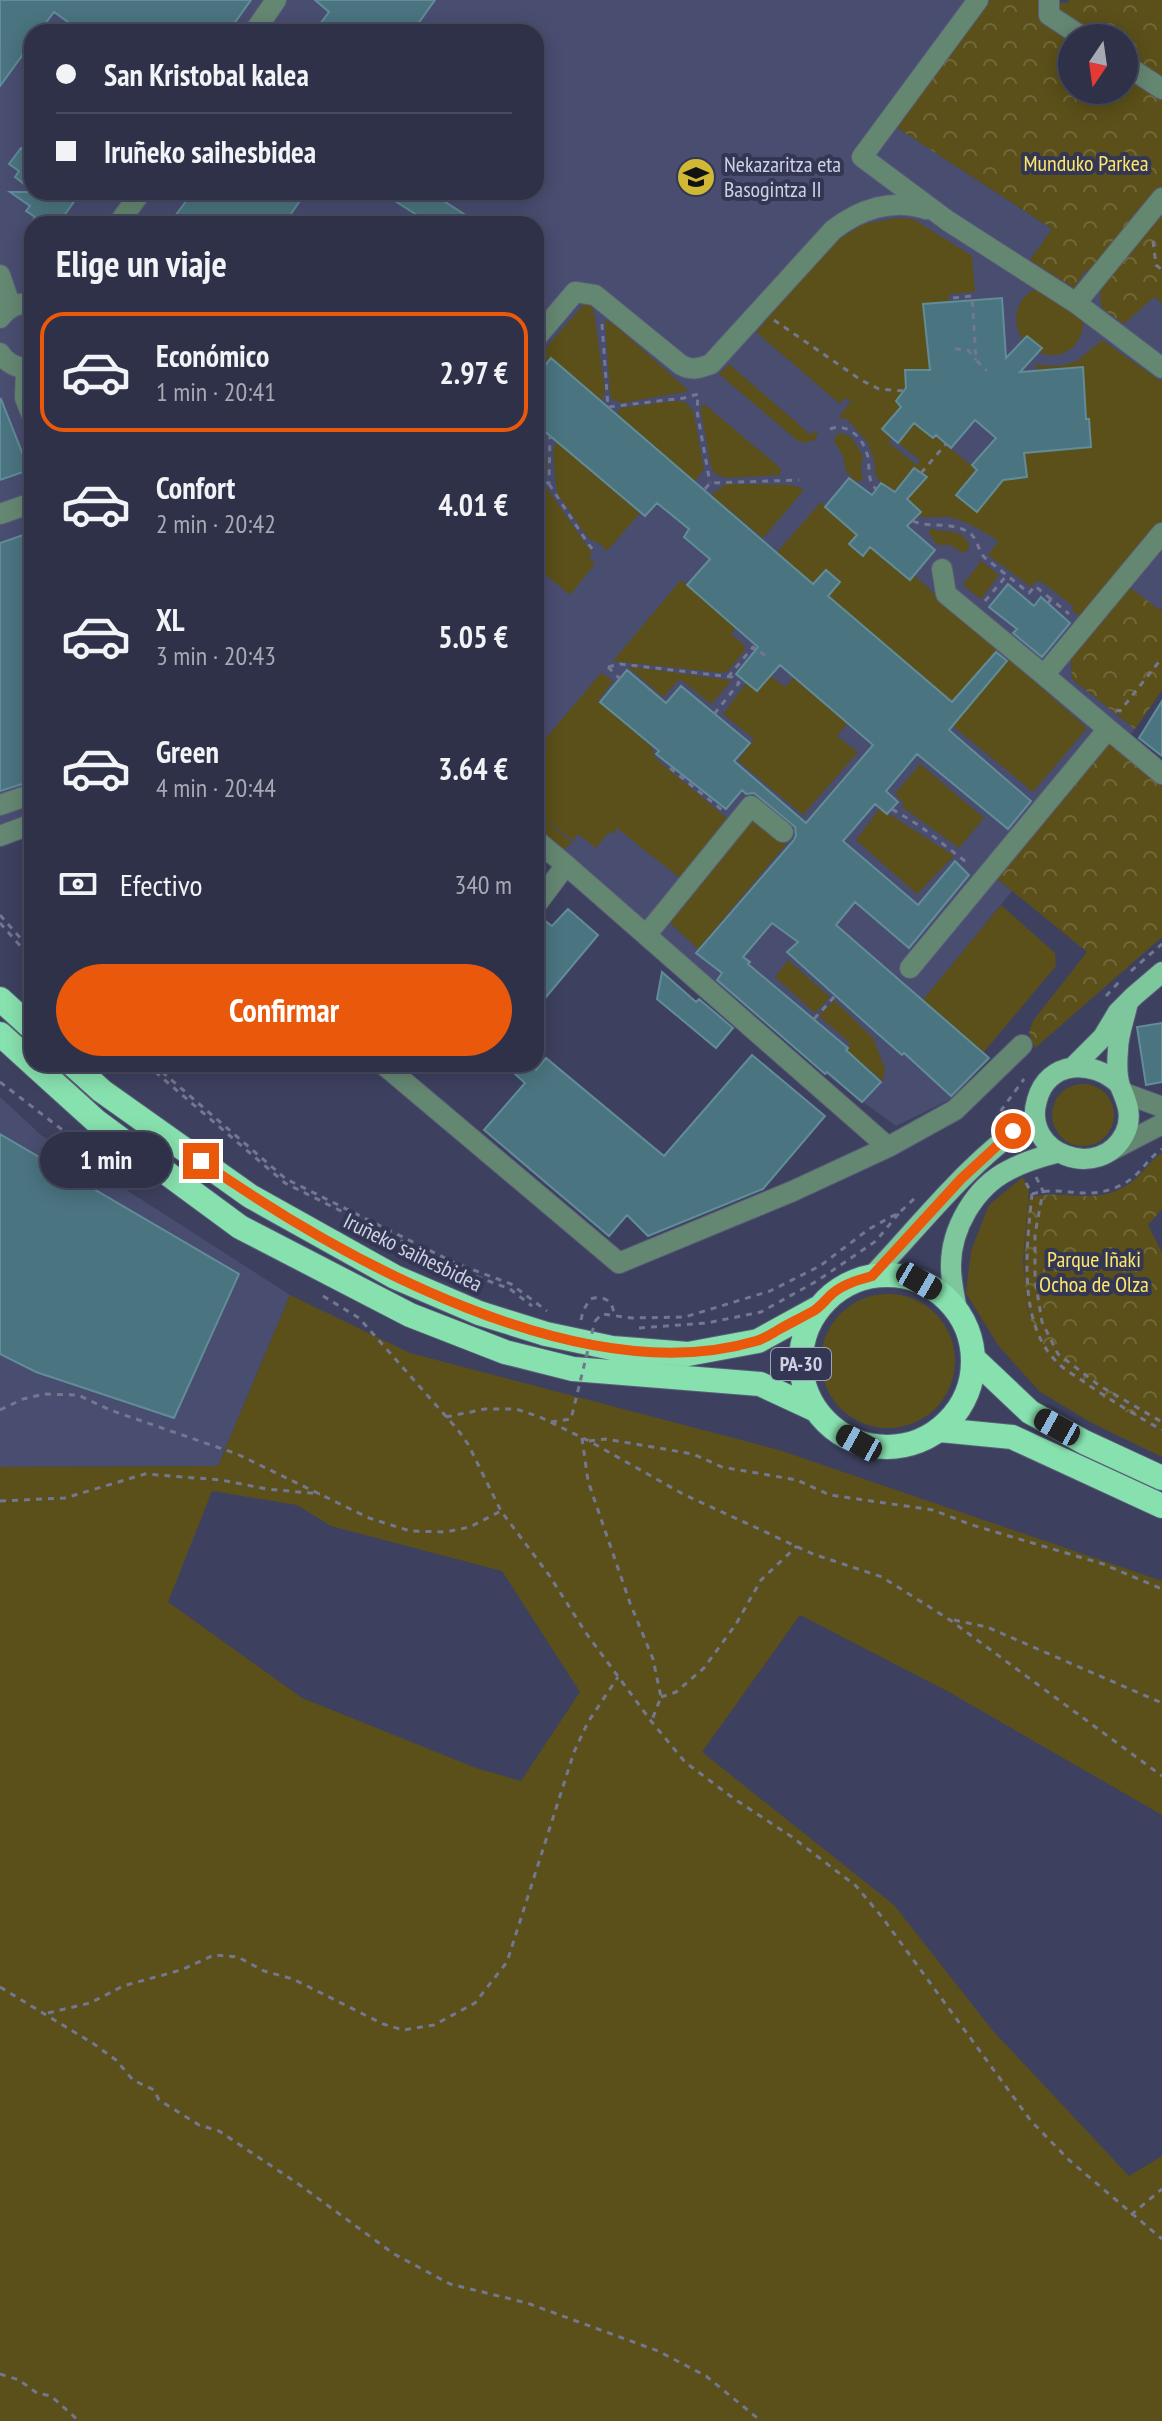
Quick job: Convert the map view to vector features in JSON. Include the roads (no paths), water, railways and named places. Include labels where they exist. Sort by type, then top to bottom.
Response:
[{"type":"highway","points":[[2,1000],[24,1021]]},
{"type":"highway","name":"PA-30","points":[[0,1034],[24,1055]]},
{"type":"highway","name":"PA-30","points":[[43,1072],[96,1121],[240,1227],[410,1315],[505,1352],[573,1369],[760,1384],[814,1409]]},
{"type":"highway","name":"Iruñeko saihesbidea","points":[[81,1072],[102,1091],[250,1196],[395,1277],[479,1313],[546,1334],[612,1348],[688,1354],[758,1341],[818,1308]]},
{"type":"highway","name":"PA-30","points":[[896,1275],[919,1281],[941,1293],[957,1311],[969,1334],[974,1359],[970,1386],[959,1410],[940,1430],[915,1443],[887,1448],[859,1443],[834,1430],[814,1409],[803,1384],[800,1358],[805,1332],[818,1308],[833,1293],[851,1282],[872,1276],[896,1275]]},
{"type":"highway","name":"PA-30","points":[[974,1359],[1030,1412],[1084,1442],[1162,1478]]},
{"type":"highway","name":"PA-30","points":[[940,1430],[1012,1437],[1162,1506]]},
{"type":"main road","points":[[1073,1067],[1103,1037],[1118,1012],[1162,972]]},
{"type":"main road","points":[[1122,1089],[1110,1075],[1099,1069],[1086,1066],[1060,1071],[1049,1079],[1036,1103],[1038,1131],[1045,1143],[1056,1153],[1082,1160],[1108,1152],[1125,1132],[1129,1119],[1128,1106],[1122,1089],[1117,1046],[1128,1002]]},
{"type":"main road","points":[[872,1276],[961,1179],[1013,1131],[1035,1117]]},
{"type":"main road","points":[[957,1311],[951,1266],[954,1241],[964,1214],[985,1189],[1006,1171],[1056,1153]]},
{"type":"street","points":[[260,24],[276,0]]},
{"type":"street","points":[[978,0],[862,157],[948,221],[1076,303],[1162,368]]},
{"type":"street","points":[[1049,0],[1049,15],[1063,24]]},
{"type":"street","points":[[1138,73],[1162,89]]},
{"type":"street","points":[[1076,303],[1162,198]]},
{"type":"street","points":[[544,329],[575,292],[595,295],[681,365],[692,369],[711,364],[822,241],[844,221],[866,211],[899,203],[924,208],[948,221]]},
{"type":"street","points":[[0,275],[6,313],[19,303],[24,303]]},
{"type":"street","points":[[13,363],[24,395]]},
{"type":"street","points":[[0,514],[24,506]]},
{"type":"street","points":[[1044,675],[1162,533]]},
{"type":"street","points":[[942,569],[946,594],[1044,675],[1109,719],[1162,774]]},
{"type":"street","points":[[910,968],[1109,719]]},
{"type":"street","points":[[0,805],[24,797]]},
{"type":"street","points":[[647,934],[751,806],[783,832]]},
{"type":"street","points":[[0,836],[24,827]]},
{"type":"street","points":[[544,847],[888,1147]]},
{"type":"street","points":[[544,894],[566,865]]},
{"type":"street","points":[[392,1072],[619,1263],[793,1191],[888,1147],[955,1110],[1022,1045]]},
{"type":"street","points":[[1122,1089],[1162,1107]]},
{"type":"street","points":[[1108,1152],[1162,1124]]},
{"type":"place","name":"Nekazaritza eta Basogintza II","points":[[696,177]]},
{"type":"park label","name":"Munduko Parkea","points":[[1086,163]]},
{"type":"park label","name":"Parque Iñaki Ochoa de Olza","points":[[1094,1272]]}]
